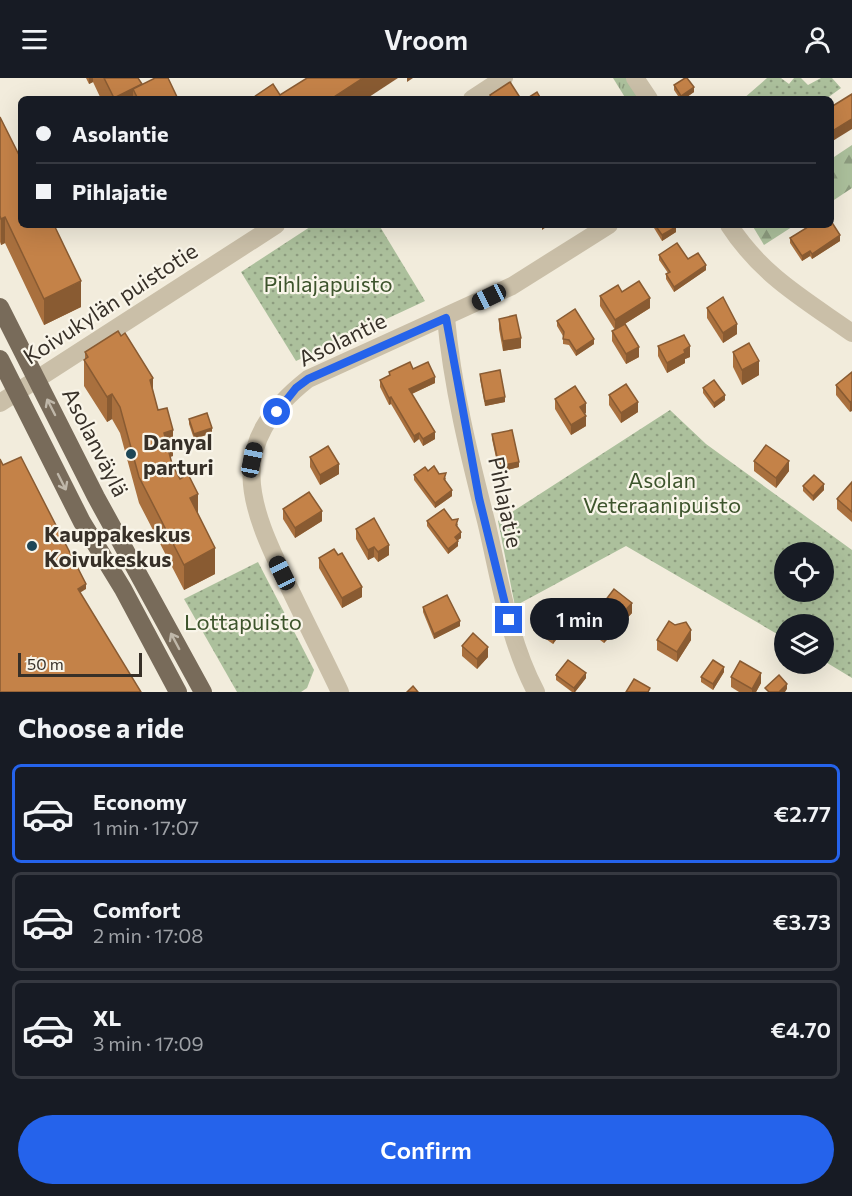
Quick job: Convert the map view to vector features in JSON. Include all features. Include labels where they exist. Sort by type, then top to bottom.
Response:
[{"type":"main road","name":"Asolanväylä","points":[[0,307],[96,497],[203,692]]},
{"type":"main road","points":[[0,359],[82,522],[123,589],[178,692]]},
{"type":"street","points":[[477,96],[504,78]]},
{"type":"street","points":[[635,78],[647,96]]},
{"type":"street","name":"Koivukylän puistotie","points":[[0,403],[271,228]]},
{"type":"street","name":"Asolantie","points":[[340,692],[265,538],[255,510],[251,493],[255,446],[264,428],[296,388],[308,379],[512,286],[604,228]]},
{"type":"street","points":[[731,228],[746,252],[772,276],[852,333]]},
{"type":"street","name":"Pihlajatie","points":[[446,318],[469,445],[496,570],[521,665],[536,692]]},
{"type":"green space","points":[[613,78],[626,78],[637,96],[624,96]]},
{"type":"green space","points":[[767,78],[781,78],[789,84],[794,78],[801,78],[808,85],[821,78],[832,78],[841,88],[830,96],[746,96]]},
{"type":"green space","points":[[852,145],[852,188],[834,200],[834,157]]},
{"type":"green space","name":"Pihlajapuisto","points":[[308,228],[381,228],[425,301],[296,361],[241,272]]},
{"type":"green space","points":[[754,228],[790,228],[764,245]]},
{"type":"green space","name":"Asolan Veteraanipuisto","points":[[670,410],[706,444],[852,550],[852,678],[834,667],[834,614],[774,614],[774,632],[626,546],[515,606],[498,521]]},
{"type":"green space","name":"Lottapuisto","points":[[258,562],[314,670],[307,688],[301,692],[237,692],[184,599]]},
{"type":"building","points":[[104,78],[138,78],[142,84],[118,96],[113,96]]},
{"type":"building","points":[[155,78],[168,78],[177,96],[136,96],[133,89]]},
{"type":"building","points":[[307,78],[363,78],[336,96],[255,96],[273,84],[280,95]]},
{"type":"building","points":[[685,78],[694,87],[681,96],[674,85]]},
{"type":"building","points":[[510,82],[519,96],[490,96]]},
{"type":"building","points":[[852,94],[852,119],[834,130],[834,105]]},
{"type":"building","points":[[0,117],[18,153],[18,228],[55,228],[81,281],[44,299],[5,217],[1,219]]},
{"type":"building","points":[[834,226],[840,235],[812,254],[810,251],[802,256],[790,238],[806,228],[834,228]]},
{"type":"building","points":[[657,228],[674,228],[662,235]]},
{"type":"building","points":[[677,243],[688,259],[698,253],[706,265],[674,287],[666,274],[670,272],[659,255]]},
{"type":"building","points":[[639,281],[650,298],[615,320],[600,296],[618,285],[622,292]]},
{"type":"building","points":[[723,297],[737,324],[723,333],[707,308]]},
{"type":"building","points":[[575,309],[594,339],[576,351],[569,340],[563,339],[564,332],[557,321]]},
{"type":"building","points":[[516,315],[521,338],[503,341],[499,319]]},
{"type":"building","points":[[625,324],[639,347],[626,354],[612,331]]},
{"type":"building","points":[[118,331],[121,336],[125,333],[153,378],[150,380],[158,410],[167,408],[173,430],[164,433],[172,464],[180,479],[188,474],[198,494],[190,498],[215,548],[184,565],[139,477],[120,407],[112,394],[107,397],[84,360],[88,357],[85,352]]},
{"type":"building","points":[[684,335],[690,346],[684,350],[685,353],[667,363],[658,346]]},
{"type":"building","points":[[749,343],[759,361],[742,370],[733,352]]},
{"type":"building","points":[[410,362],[413,369],[428,362],[435,377],[409,389],[435,432],[423,439],[419,433],[414,436],[380,380],[390,375],[389,372]]},
{"type":"building","points":[[500,370],[505,397],[485,401],[480,374]]},
{"type":"building","points":[[852,372],[852,401],[850,402],[836,385]]},
{"type":"building","points":[[714,380],[725,395],[714,403],[703,388]]},
{"type":"building","points":[[626,384],[638,402],[621,413],[609,395]]},
{"type":"building","points":[[575,386],[586,403],[580,407],[586,416],[571,425],[555,399]]},
{"type":"building","points":[[207,413],[212,428],[194,434],[189,419]]},
{"type":"building","points":[[512,430],[519,462],[499,466],[492,434]]},
{"type":"building","points":[[766,445],[789,461],[776,478],[754,461]]},
{"type":"building","points":[[328,446],[339,464],[320,475],[310,457]]},
{"type":"building","name":"Kauppakeskus Koivukeskus","points":[[21,457],[86,584],[78,589],[141,692],[0,692],[0,459],[3,465]]},
{"type":"building","points":[[434,466],[439,474],[446,473],[444,479],[452,490],[435,503],[414,475],[425,467],[428,471]]},
{"type":"building","points":[[814,475],[824,484],[813,496],[803,486]]},
{"type":"building","points":[[852,482],[852,512],[837,499]]},
{"type":"building","points":[[309,492],[322,511],[295,528],[283,509]]},
{"type":"building","points":[[444,509],[452,520],[458,519],[456,525],[461,532],[455,537],[458,541],[448,549],[427,521]]},
{"type":"building","points":[[374,518],[389,545],[378,552],[374,547],[368,550],[356,529]]},
{"type":"building","points":[[334,549],[338,555],[342,553],[362,587],[342,598],[319,558]]},
{"type":"building","points":[[614,589],[632,603],[604,633],[592,624],[601,612],[598,610]]},
{"type":"building","points":[[447,595],[460,621],[434,634],[423,607]]},
{"type":"building","points":[[545,609],[564,624],[553,639],[533,625]]},
{"type":"building","points":[[669,621],[675,625],[686,622],[691,630],[677,652],[657,640]]},
{"type":"building","points":[[473,633],[488,647],[477,659],[462,646]]},
{"type":"building","points":[[568,660],[586,673],[574,688],[556,675]]},
{"type":"building","points":[[713,660],[724,667],[713,684],[701,677]]},
{"type":"building","points":[[740,661],[761,673],[752,689],[731,677]]},
{"type":"building","points":[[779,675],[787,684],[779,692],[769,692],[765,688]]},
{"type":"building","points":[[634,679],[650,688],[648,692],[626,692]]},
{"type":"building","points":[[413,686],[418,692],[407,692]]},
{"type":"place","name":"Danyal parturi","points":[[131,454]]},
{"type":"place","name":"Kauppakeskus Koivukeskus","points":[[32,546]]},
{"type":"route","points":[[277,412],[296,388],[308,379],[446,318],[479,498],[509,620]]}]
